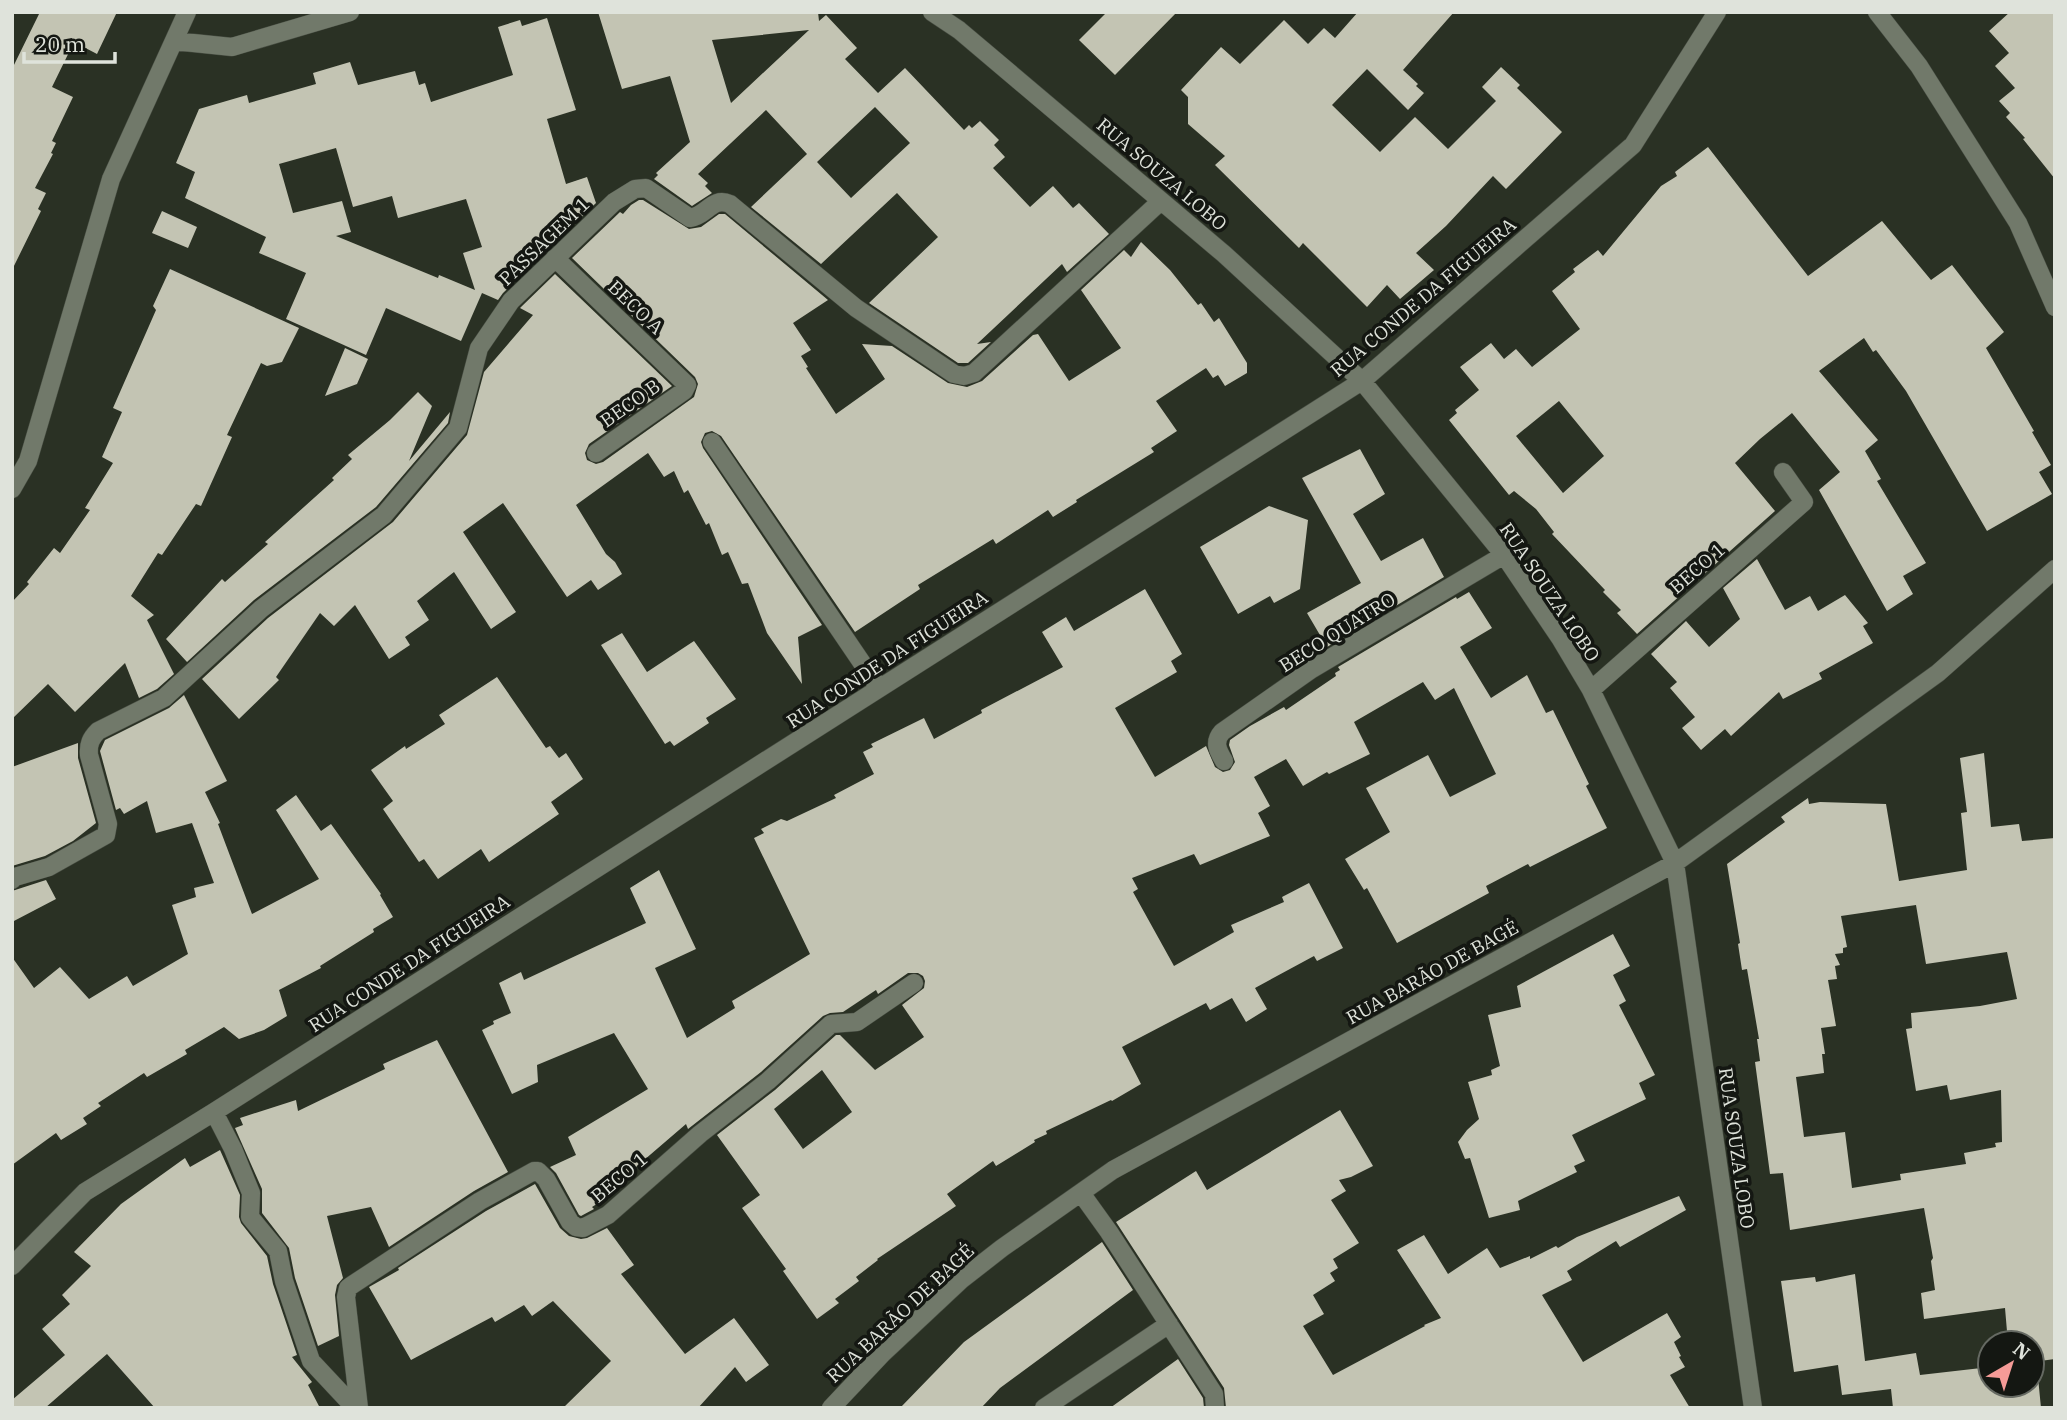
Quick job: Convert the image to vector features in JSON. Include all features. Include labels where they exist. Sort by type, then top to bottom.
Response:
[{"type":"street","points":[[12,489],[28,461],[111,179],[187,12]]},
{"type":"street","points":[[174,41],[232,47],[350,12]]},
{"type":"street","name":"RUA SOUZA LOBO","points":[[932,12],[959,30],[1224,254],[1362,381],[1504,555],[1560,638],[1591,690],[1675,863],[1753,1408]]},
{"type":"street","name":"RUA CONDE DA FIGUEIRA","points":[[12,1266],[85,1192],[1362,381],[1633,145],[1717,12]]},
{"type":"street","points":[[1877,12],[1919,66],[2018,223],[2055,307]]},
{"type":"street","name":"PASSAGEM 1","points":[[12,880],[49,867],[106,835],[108,824],[89,755],[91,738],[98,731],[163,698],[261,609],[384,515],[458,429],[480,348],[511,301],[614,202],[635,189],[650,190],[690,218],[702,214],[718,202],[730,204],[856,308],[954,374],[964,376],[974,373],[1161,201]]},
{"type":"street","name":"BECO A","points":[[555,258],[685,382],[687,387]]},
{"type":"street","name":"BECO B","points":[[596,453],[687,387]]},
{"type":"street","points":[[712,442],[880,688]]},
{"type":"street","name":"BECO 1","points":[[1591,690],[1804,502],[1783,472]]},
{"type":"street","name":"BECO QUATRO","points":[[1224,761],[1216,743],[1222,732],[1312,670],[1504,555]]},
{"type":"street","name":"RUA BARÃO DE BAGÉ","points":[[831,1408],[882,1354],[961,1280],[1081,1193],[1125,1163],[1675,863],[1938,673],[2055,569]]},
{"type":"street","name":"BECO 1","points":[[357,1408],[346,1297],[352,1284],[480,1201],[534,1171],[538,1171],[546,1179],[570,1222],[576,1227],[590,1226],[608,1215],[700,1134],[768,1081],[831,1024],[857,1022],[914,983]]},
{"type":"street","points":[[214,1112],[251,1193],[250,1217],[278,1251],[284,1281],[311,1361],[357,1408]]},
{"type":"street","points":[[1081,1193],[1214,1394],[1215,1408]]},
{"type":"street","points":[[1044,1408],[1168,1324]]},
{"type":"building","points":[[40,12],[117,12],[97,54],[74,42],[52,87],[73,97],[52,141],[56,143],[51,153],[53,154],[35,188],[46,193],[38,209],[41,211],[12,270],[12,69]]},
{"type":"building","points":[[598,12],[818,12],[819,21],[826,15],[857,48],[845,59],[878,93],[905,68],[964,130],[969,125],[972,128],[980,121],[999,140],[994,145],[1005,157],[993,168],[1030,207],[1053,186],[1073,208],[1079,203],[1109,234],[1067,272],[1062,264],[977,344],[991,342],[968,363],[958,363],[869,303],[938,237],[897,193],[821,264],[751,207],[807,154],[766,110],[698,174],[708,183],[705,186],[712,193],[692,206],[654,179],[658,175],[656,173],[690,142],[670,76],[622,89]],"holes":[[[809,30],[731,103],[712,40]],[[875,107],[910,143],[851,198],[817,162]]]},
{"type":"building","points":[[1107,12],[1177,12],[1115,75],[1079,40]]},
{"type":"building","points":[[1358,12],[1454,12],[1403,70],[1424,93],[1408,110],[1367,69],[1332,105],[1380,152],[1415,117],[1448,149],[1496,101],[1482,87],[1501,67],[1520,85],[1517,88],[1562,132],[1506,189],[1493,176],[1446,226],[1416,253],[1434,270],[1400,299],[1387,285],[1367,307],[1303,243],[1299,248],[1215,165],[1225,156],[1188,124],[1188,97],[1181,90],[1221,47],[1240,64],[1284,20],[1308,44],[1324,28],[1335,38]]},
{"type":"building","points":[[2010,12],[2055,12],[2055,179],[2006,117],[2010,113],[1999,101],[2015,88],[1995,66],[2009,53],[1989,31]]},
{"type":"building","points":[[547,18],[576,110],[547,119],[566,184],[587,177],[596,203],[498,300],[482,293],[461,341],[386,308],[366,355],[286,319],[306,273],[259,253],[266,237],[185,198],[195,172],[176,163],[199,109],[247,95],[249,103],[316,84],[313,73],[350,62],[358,85],[415,71],[419,85],[425,83],[431,102],[513,75],[498,27],[520,20],[522,26]],"holes":[[[336,148],[353,207],[392,196],[398,218],[466,199],[482,247],[463,253],[475,290],[439,275],[438,278],[336,236],[351,232],[342,201],[293,213],[279,164]]]},
{"type":"building","points":[[1708,147],[1808,276],[1882,221],[1931,280],[1952,265],[2004,332],[1986,348],[2051,465],[2039,472],[2052,494],[1987,531],[1906,391],[1864,338],[1819,371],[1878,440],[1865,451],[1881,479],[1877,481],[1926,563],[1903,576],[1913,594],[1887,611],[1819,490],[1840,472],[1792,413],[1735,463],[1775,511],[1637,634],[1617,613],[1621,610],[1603,592],[1605,590],[1552,534],[1554,532],[1536,509],[1514,491],[1509,495],[1449,420],[1457,413],[1455,410],[1479,390],[1460,367],[1491,343],[1504,359],[1516,349],[1532,367],[1580,329],[1552,291],[1575,272],[1573,269],[1598,250],[1603,256],[1661,186],[1677,176],[1675,172]],"holes":[[[1559,401],[1604,456],[1563,493],[1516,436]]]},
{"type":"building","points":[[639,200],[689,229],[701,227],[719,214],[725,214],[828,300],[793,323],[811,350],[801,356],[808,367],[806,368],[836,414],[885,379],[862,344],[892,346],[948,383],[967,387],[982,381],[1033,335],[1038,334],[1069,381],[1121,348],[1081,290],[1124,250],[1131,257],[1141,242],[1170,270],[1198,305],[1201,303],[1214,322],[1219,318],[1247,363],[1247,373],[1225,386],[1218,375],[1213,378],[1206,368],[1156,401],[1177,431],[1151,448],[1154,452],[1053,517],[1048,510],[996,544],[993,539],[918,585],[920,589],[855,632],[721,436],[712,431],[705,433],[701,442],[703,448],[822,625],[798,637],[802,684],[767,633],[748,583],[742,584],[728,552],[722,555],[709,523],[706,525],[688,490],[684,493],[674,471],[664,477],[648,453],[576,505],[606,554],[622,574],[598,590],[591,580],[567,597],[503,503],[463,532],[516,612],[491,629],[454,572],[417,601],[429,620],[405,637],[410,645],[389,659],[355,605],[334,626],[320,613],[276,677],[279,680],[239,719],[202,679],[268,618],[393,522],[467,435],[484,372],[533,315],[520,308],[555,274],[672,386],[589,444],[585,453],[587,460],[596,464],[603,462],[694,397],[698,384],[695,377],[572,258],[620,212],[623,214]]},
{"type":"building","points":[[162,211],[197,227],[188,248],[152,233]]},
{"type":"building","points":[[170,269],[299,328],[282,362],[267,366],[261,363],[227,435],[232,437],[201,506],[196,504],[162,555],[158,553],[131,596],[154,615],[147,620],[174,674],[157,689],[139,698],[125,663],[75,712],[48,684],[12,719],[12,602],[29,584],[27,582],[54,548],[60,553],[90,510],[85,508],[113,463],[102,457],[122,412],[113,408],[156,310],[153,306]]},
{"type":"building","points":[[345,348],[368,359],[357,384],[325,396]]},
{"type":"building","points":[[418,392],[432,406],[409,461],[450,412],[448,423],[376,507],[254,600],[187,662],[166,639],[222,579],[225,582],[268,544],[265,542],[334,480],[332,478],[352,459],[348,455]]},
{"type":"building","points":[[1360,449],[1385,494],[1353,514],[1381,561],[1423,538],[1444,577],[1327,647],[1307,613],[1361,583],[1302,478]]},
{"type":"building","points":[[1269,506],[1308,520],[1300,589],[1274,603],[1270,596],[1238,614],[1200,547]]},
{"type":"building","points":[[1757,559],[1785,610],[1810,596],[1818,611],[1845,595],[1868,623],[1863,626],[1873,643],[1819,673],[1822,679],[1783,699],[1779,692],[1731,736],[1725,729],[1701,750],[1682,728],[1695,717],[1670,688],[1677,682],[1651,654],[1686,621],[1709,647],[1740,619],[1723,588]]},
{"type":"building","points":[[1145,589],[1182,654],[1171,661],[1177,672],[1115,708],[1155,777],[1206,746],[1215,767],[1223,772],[1230,770],[1235,762],[1230,740],[1284,707],[1286,710],[1336,676],[1335,673],[1340,670],[1338,667],[1456,597],[1457,599],[1469,592],[1492,628],[1460,647],[1491,698],[1527,675],[1546,713],[1553,710],[1607,828],[1486,886],[1489,893],[1397,943],[1367,888],[1364,890],[1345,859],[1390,832],[1366,788],[1428,755],[1450,797],[1496,774],[1454,688],[1435,700],[1423,682],[1354,722],[1370,754],[1329,774],[1327,772],[1303,786],[1286,759],[1254,777],[1270,806],[1258,813],[1270,836],[1200,865],[1194,854],[1132,878],[1138,889],[1133,892],[1174,966],[1234,932],[1231,925],[1284,902],[1282,897],[1309,883],[1343,948],[1317,961],[1314,956],[1255,988],[1267,1009],[1246,1022],[1232,998],[1210,1010],[1206,1003],[1122,1047],[1141,1084],[1112,1101],[1046,1131],[1047,1134],[996,1166],[993,1161],[947,1194],[956,1206],[877,1259],[856,1277],[859,1281],[835,1299],[839,1303],[817,1319],[783,1271],[786,1269],[742,1208],[760,1195],[717,1135],[775,1090],[836,1035],[840,1035],[875,1070],[924,1037],[902,1005],[924,988],[923,976],[918,973],[908,973],[878,994],[876,990],[843,1012],[823,1016],[761,1072],[688,1129],[686,1124],[601,1197],[603,1200],[592,1207],[594,1209],[579,1215],[550,1167],[576,1155],[568,1137],[648,1089],[614,1033],[537,1065],[538,1082],[512,1094],[482,1030],[494,1024],[493,1021],[511,1013],[499,983],[521,972],[524,980],[646,923],[630,888],[659,870],[696,949],[655,968],[687,1038],[735,1008],[732,1001],[810,954],[754,838],[764,833],[761,829],[781,819],[787,821],[836,798],[834,795],[874,774],[863,752],[873,747],[871,744],[924,718],[934,739],[982,713],[981,710],[1063,667],[1042,632],[1066,617],[1074,631]],"holes":[[[822,1070],[852,1112],[803,1149],[774,1109]]]},
{"type":"building","points":[[622,633],[647,672],[694,641],[736,699],[706,718],[709,723],[674,746],[670,741],[665,744],[601,645]]},
{"type":"building","points":[[497,677],[546,748],[550,746],[559,758],[566,753],[583,779],[551,802],[559,814],[489,862],[481,849],[438,879],[424,859],[419,862],[383,809],[393,801],[371,770],[405,746],[406,749],[445,724],[439,715]]},
{"type":"building","points":[[184,695],[227,781],[205,792],[220,823],[218,824],[252,914],[319,879],[276,810],[296,795],[321,831],[331,824],[381,894],[393,917],[320,966],[321,968],[279,990],[287,1016],[264,1030],[239,1039],[224,1027],[185,1050],[187,1054],[147,1077],[144,1073],[98,1103],[101,1106],[83,1118],[87,1124],[61,1140],[56,1133],[12,1165],[12,957],[34,988],[60,967],[89,999],[127,976],[133,986],[188,954],[172,905],[196,897],[194,888],[214,883],[192,823],[156,833],[147,801],[124,814],[120,808],[116,810],[100,751],[105,740],[169,708]]},
{"type":"building","points":[[78,743],[78,758],[96,823],[73,841],[45,856],[12,866],[12,767]]},
{"type":"building","points":[[1984,753],[1991,827],[2019,824],[2022,841],[2055,838],[2055,1359],[2046,1360],[2046,1329],[2007,1329],[2005,1308],[1924,1319],[1921,1293],[1935,1290],[1931,1261],[1933,1258],[1924,1208],[1790,1230],[1783,1173],[1770,1174],[1755,1062],[1760,1061],[1759,1039],[1747,969],[1742,970],[1727,864],[1785,822],[1781,817],[1808,798],[1809,804],[1886,804],[1899,881],[1967,870],[1961,813],[1967,812],[1960,758]],"holes":[[[1916,905],[1926,964],[2007,952],[2017,999],[1911,1013],[1912,1028],[1906,1029],[1916,1091],[1947,1085],[1950,1100],[2001,1090],[2002,1142],[1995,1143],[1996,1147],[1964,1153],[1966,1164],[1900,1174],[1901,1180],[1852,1188],[1845,1132],[1804,1137],[1796,1077],[1824,1073],[1822,1054],[1825,1054],[1821,1028],[1836,1026],[1828,980],[1837,979],[1835,966],[1840,965],[1835,954],[1843,953],[1843,948],[1847,947],[1841,916]]]},
{"type":"building","points":[[46,880],[56,899],[12,922],[12,891]]},
{"type":"building","points":[[1613,934],[1630,966],[1613,975],[1626,1001],[1619,1005],[1655,1075],[1639,1083],[1646,1099],[1572,1135],[1585,1161],[1574,1166],[1577,1172],[1518,1201],[1520,1210],[1489,1218],[1470,1158],[1465,1159],[1458,1142],[1479,1119],[1468,1082],[1492,1075],[1491,1070],[1500,1066],[1488,1015],[1521,1007],[1517,986]]},
{"type":"building","points":[[437,1040],[508,1172],[389,1247],[371,1207],[327,1216],[343,1278],[337,1285],[335,1295],[339,1336],[318,1346],[295,1278],[289,1248],[262,1213],[262,1189],[235,1128],[243,1125],[240,1118],[296,1100],[298,1111],[385,1069],[383,1064]]},
{"type":"building","points":[[1340,1110],[1373,1166],[1339,1180],[1346,1191],[1331,1200],[1359,1243],[1333,1259],[1338,1268],[1330,1273],[1335,1281],[1313,1295],[1324,1314],[1303,1326],[1333,1375],[1441,1318],[1397,1250],[1424,1235],[1448,1274],[1487,1248],[1500,1268],[1530,1256],[1530,1259],[1556,1246],[1558,1248],[1577,1237],[1679,1196],[1686,1210],[1620,1247],[1616,1241],[1567,1271],[1572,1280],[1542,1295],[1583,1362],[1667,1313],[1681,1337],[1674,1342],[1685,1367],[1670,1375],[1690,1408],[1226,1408],[1224,1388],[1116,1222],[1196,1171],[1207,1190]]},
{"type":"building","points":[[220,1150],[240,1195],[241,1223],[267,1256],[273,1284],[297,1355],[292,1357],[312,1382],[308,1385],[320,1408],[155,1408],[107,1354],[45,1408],[12,1408],[12,1400],[65,1355],[42,1329],[70,1304],[62,1295],[91,1266],[74,1252],[121,1204],[185,1158],[190,1167]]},
{"type":"building","points":[[535,1184],[560,1228],[569,1236],[587,1238],[607,1228],[634,1265],[621,1274],[685,1354],[734,1318],[769,1365],[746,1382],[735,1367],[698,1408],[563,1408],[611,1361],[553,1301],[532,1316],[524,1305],[495,1322],[492,1317],[411,1360],[369,1287],[486,1211]]},
{"type":"building","points":[[1102,1242],[1133,1290],[1000,1388],[981,1408],[900,1408],[964,1342]]},
{"type":"building","points":[[1855,1274],[1865,1361],[1916,1353],[1920,1375],[1976,1369],[1976,1399],[2040,1399],[2041,1408],[1893,1408],[1891,1389],[1842,1395],[1838,1365],[1794,1372],[1781,1281],[1815,1277],[1816,1282]]},
{"type":"building","points":[[1178,1359],[1203,1398],[1204,1408],[1110,1408]]}]
